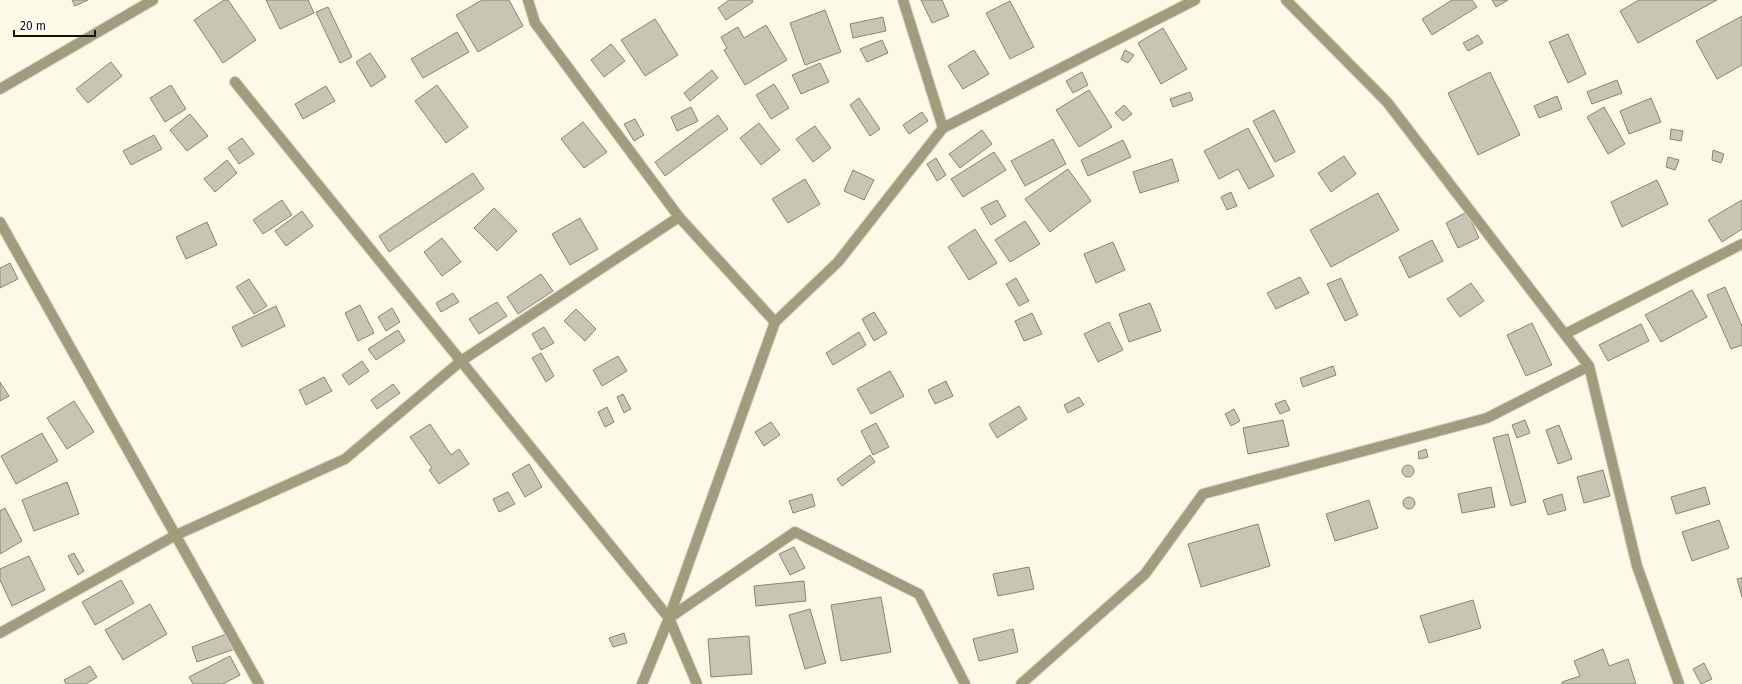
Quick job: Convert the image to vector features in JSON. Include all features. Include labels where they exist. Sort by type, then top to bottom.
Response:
[{"type":"street","points":[[0,89],[153,0]]},
{"type":"street","points":[[528,0],[535,23],[679,217],[775,322]]},
{"type":"street","points":[[903,0],[943,128]]},
{"type":"street","points":[[642,684],[669,618],[775,322],[838,262],[943,128],[1195,0]]},
{"type":"street","points":[[1286,0],[1387,102],[1589,366],[1637,566],[1678,684]]},
{"type":"street","points":[[235,82],[669,618],[697,684]]},
{"type":"street","points":[[0,632],[176,535],[345,459],[461,361],[679,217]]},
{"type":"street","points":[[0,222],[259,684]]},
{"type":"street","points":[[1565,334],[1742,244]]},
{"type":"street","points":[[1021,684],[1145,574],[1203,494],[1487,418],[1589,366]]},
{"type":"street","points":[[669,618],[795,532],[919,594],[965,684]]},
{"type":"building","points":[[72,0],[88,0],[75,6]]},
{"type":"building","points":[[224,0],[228,0],[256,40],[223,63],[194,20]]},
{"type":"building","points":[[266,0],[308,0],[314,13],[280,29]]},
{"type":"building","points":[[482,0],[509,0],[523,26],[478,52],[456,15]]},
{"type":"building","points":[[729,0],[752,0],[753,2],[726,20],[718,8]]},
{"type":"building","points":[[921,0],[942,0],[949,16],[932,23]]},
{"type":"building","points":[[1452,0],[1472,0],[1477,7],[1432,35],[1422,19]]},
{"type":"building","points":[[1492,0],[1508,0],[1496,7]]},
{"type":"building","points":[[1639,0],[1717,0],[1638,43],[1620,11]]},
{"type":"building","points":[[1010,1],[1034,47],[1010,59],[986,13]]},
{"type":"building","points":[[328,7],[352,57],[340,63],[316,12]]},
{"type":"building","points":[[825,10],[841,52],[805,65],[790,23]]},
{"type":"building","points":[[1742,16],[1742,65],[1717,79],[1696,41]]},
{"type":"building","points":[[883,17],[886,31],[853,38],[850,24]]},
{"type":"building","points":[[655,19],[678,55],[645,76],[621,40]]},
{"type":"building","points":[[766,25],[787,60],[745,85],[724,50],[727,48],[721,37],[738,27],[744,38]]},
{"type":"building","points":[[1163,28],[1187,69],[1161,84],[1138,43]]},
{"type":"building","points":[[457,32],[469,52],[423,78],[411,59]]},
{"type":"building","points":[[1568,34],[1586,74],[1568,83],[1549,42]]},
{"type":"building","points":[[1478,35],[1483,43],[1468,51],[1463,43]]},
{"type":"building","points":[[882,40],[888,53],[867,62],[860,49]]},
{"type":"building","points":[[611,44],[625,61],[604,77],[591,60]]},
{"type":"building","points":[[974,50],[989,74],[963,89],[948,66]]},
{"type":"building","points":[[1125,50],[1134,55],[1128,63],[1121,59]]},
{"type":"building","points":[[370,53],[386,77],[371,87],[356,62]]},
{"type":"building","points":[[111,62],[122,76],[88,103],[76,89]]},
{"type":"building","points":[[820,63],[829,82],[801,94],[792,75]]},
{"type":"building","points":[[712,70],[718,78],[690,101],[684,93]]},
{"type":"building","points":[[1082,72],[1088,85],[1073,93],[1066,81]]},
{"type":"building","points":[[1490,72],[1520,135],[1478,155],[1448,93]]},
{"type":"building","points":[[1617,80],[1622,93],[1592,104],[1587,92]]},
{"type":"building","points":[[774,84],[789,108],[771,119],[756,95]]},
{"type":"building","points":[[171,85],[186,109],[165,122],[150,98]]},
{"type":"building","points":[[437,85],[468,127],[446,143],[415,101]]},
{"type":"building","points":[[326,86],[335,101],[303,119],[295,104]]},
{"type":"building","points":[[1089,90],[1112,127],[1079,147],[1056,110]]},
{"type":"building","points":[[1190,92],[1193,100],[1173,107],[1170,99]]},
{"type":"building","points":[[1557,96],[1562,109],[1539,118],[1534,106]]},
{"type":"building","points":[[859,98],[880,129],[870,136],[850,105]]},
{"type":"building","points":[[1651,98],[1661,122],[1629,134],[1620,111]]},
{"type":"building","points":[[1124,105],[1132,114],[1123,121],[1115,113]]},
{"type":"building","points":[[691,107],[698,121],[677,131],[671,117]]},
{"type":"building","points":[[1604,107],[1625,144],[1608,154],[1587,117]]},
{"type":"building","points":[[1274,110],[1295,152],[1275,162],[1253,121]]},
{"type":"building","points":[[922,112],[928,121],[909,134],[903,125]]},
{"type":"building","points":[[190,114],[208,136],[187,151],[170,130]]},
{"type":"building","points":[[718,115],[728,129],[665,176],[655,162]]},
{"type":"building","points":[[635,119],[644,135],[634,141],[624,124]]},
{"type":"building","points":[[583,122],[607,152],[584,168],[561,139]]},
{"type":"building","points":[[759,123],[780,150],[761,165],[740,138]]},
{"type":"building","points":[[815,126],[831,148],[813,162],[796,139]]},
{"type":"building","points":[[1248,128],[1274,176],[1249,189],[1238,169],[1219,179],[1204,151]]},
{"type":"building","points":[[1671,129],[1683,131],[1681,141],[1670,139]]},
{"type":"building","points":[[982,130],[992,144],[960,168],[949,154]]},
{"type":"building","points":[[154,135],[162,149],[131,165],[123,151]]},
{"type":"building","points":[[242,138],[254,154],[239,164],[228,148]]},
{"type":"building","points":[[1053,139],[1066,164],[1025,186],[1011,161]]},
{"type":"building","points":[[1123,140],[1131,157],[1088,176],[1081,160]]},
{"type":"building","points":[[1713,150],[1724,154],[1721,163],[1712,160]]},
{"type":"building","points":[[994,152],[1006,170],[963,197],[951,179]]},
{"type":"building","points":[[1344,156],[1356,174],[1331,192],[1318,173]]},
{"type":"building","points":[[1668,157],[1679,160],[1675,170],[1666,167]]},
{"type":"building","points":[[936,158],[946,175],[937,181],[927,164]]},
{"type":"building","points":[[1172,159],[1179,181],[1140,193],[1133,172]]},
{"type":"building","points":[[227,160],[237,173],[215,192],[204,179]]},
{"type":"building","points":[[1068,169],[1091,201],[1050,232],[1025,199]]},
{"type":"building","points":[[853,170],[874,180],[864,200],[844,191]]},
{"type":"building","points":[[473,173],[484,189],[389,252],[379,236]]},
{"type":"building","points":[[805,179],[820,204],[788,223],[772,199]]},
{"type":"building","points":[[1657,180],[1668,204],[1622,227],[1611,202]]},
{"type":"building","points":[[1231,192],[1237,206],[1227,210],[1221,197]]},
{"type":"building","points":[[1378,193],[1399,230],[1331,267],[1310,230]]},
{"type":"building","points":[[282,200],[292,215],[263,234],[253,220]]},
{"type":"building","points":[[997,200],[1006,216],[991,225],[981,208]]},
{"type":"building","points":[[1742,200],[1742,229],[1722,242],[1708,220]]},
{"type":"building","points":[[494,208],[517,231],[497,251],[474,228]]},
{"type":"building","points":[[302,211],[313,226],[286,246],[275,231]]},
{"type":"building","points":[[1467,212],[1479,238],[1458,248],[1446,223]]},
{"type":"building","points":[[580,218],[598,249],[570,265],[552,234]]},
{"type":"building","points":[[1025,221],[1040,244],[1010,262],[995,240]]},
{"type":"building","points":[[207,222],[217,245],[186,259],[176,237]]},
{"type":"building","points":[[975,229],[997,263],[969,280],[948,247]]},
{"type":"building","points":[[442,238],[461,262],[442,276],[424,252]]},
{"type":"building","points":[[1432,240],[1443,261],[1409,278],[1399,257]]},
{"type":"building","points":[[1113,242],[1125,270],[1096,283],[1084,254]]},
{"type":"building","points":[[10,263],[18,279],[0,288],[0,268]]},
{"type":"building","points":[[541,274],[553,291],[518,314],[507,297]]},
{"type":"building","points":[[1300,277],[1309,293],[1276,309],[1267,293]]},
{"type":"building","points":[[1016,278],[1029,301],[1019,306],[1006,284]]},
{"type":"building","points":[[1341,278],[1358,315],[1345,321],[1327,284]]},
{"type":"building","points":[[249,279],[267,306],[254,314],[236,287]]},
{"type":"building","points":[[1471,283],[1484,301],[1460,317],[1447,299]]},
{"type":"building","points":[[1725,287],[1742,326],[1742,345],[1731,349],[1707,295]]},
{"type":"building","points":[[1692,290],[1707,317],[1661,342],[1645,315]]},
{"type":"building","points":[[453,293],[459,302],[441,312],[436,303]]},
{"type":"building","points":[[497,302],[507,316],[479,334],[469,319]]},
{"type":"building","points":[[1150,303],[1161,331],[1129,342],[1119,314]]},
{"type":"building","points":[[360,305],[374,333],[358,341],[345,313]]},
{"type":"building","points":[[276,306],[285,326],[242,347],[232,327]]},
{"type":"building","points":[[392,308],[400,322],[386,331],[378,317]]},
{"type":"building","points":[[576,309],[596,329],[585,341],[564,321]]},
{"type":"building","points":[[874,312],[887,333],[874,341],[862,319]]},
{"type":"building","points":[[1032,313],[1042,334],[1024,341],[1015,321]]},
{"type":"building","points":[[1109,322],[1123,350],[1098,362],[1084,334]]},
{"type":"building","points":[[1532,323],[1552,365],[1526,376],[1507,335]]},
{"type":"building","points":[[1641,324],[1649,341],[1608,361],[1599,345]]},
{"type":"building","points":[[544,327],[554,343],[541,350],[532,334]]},
{"type":"building","points":[[398,330],[405,341],[376,360],[368,349]]},
{"type":"building","points":[[859,332],[866,345],[833,365],[826,353]]},
{"type":"building","points":[[541,353],[554,376],[546,382],[532,358]]},
{"type":"building","points":[[618,356],[627,371],[602,386],[593,370]]},
{"type":"building","points":[[362,361],[369,371],[349,385],[342,375]]},
{"type":"building","points":[[1333,366],[1336,375],[1303,387],[1300,378]]},
{"type":"building","points":[[890,371],[904,396],[871,414],[857,389]]},
{"type":"building","points":[[324,377],[332,391],[306,405],[299,390]]},
{"type":"building","points":[[946,381],[953,396],[935,404],[928,390]]},
{"type":"building","points":[[0,382],[9,396],[0,401]]},
{"type":"building","points":[[393,384],[400,393],[377,409],[371,400]]},
{"type":"building","points":[[623,394],[631,409],[624,413],[617,397]]},
{"type":"building","points":[[1079,397],[1084,405],[1068,413],[1064,405]]},
{"type":"building","points":[[1285,400],[1290,410],[1280,414],[1275,404]]},
{"type":"building","points":[[74,401],[94,432],[67,449],[47,418]]},
{"type":"building","points":[[1019,406],[1027,419],[997,438],[989,424]]},
{"type":"building","points":[[607,407],[614,422],[605,427],[598,412]]},
{"type":"building","points":[[1234,409],[1240,421],[1231,426],[1225,414]]},
{"type":"building","points":[[1283,420],[1289,446],[1248,454],[1243,428]]},
{"type":"building","points":[[1525,420],[1530,433],[1517,438],[1512,425]]},
{"type":"building","points":[[771,422],[780,435],[764,446],[755,432]]},
{"type":"building","points":[[876,423],[889,447],[873,455],[861,431]]},
{"type":"building","points":[[430,424],[451,455],[459,449],[469,464],[439,484],[429,470],[432,468],[410,437]]},
{"type":"building","points":[[1559,425],[1572,459],[1558,464],[1546,430]]},
{"type":"building","points":[[42,433],[58,461],[16,484],[1,456]]},
{"type":"building","points":[[1508,434],[1526,502],[1511,506],[1493,438]]},
{"type":"building","points":[[1426,449],[1428,457],[1419,459],[1418,452]]},
{"type":"building","points":[[870,455],[875,462],[842,486],[837,479]]},
{"type":"building","points":[[529,464],[542,487],[525,497],[512,474]]},
{"type":"building","points":[[1408,465],[1412,467],[1414,471],[1412,475],[1408,477],[1404,475],[1402,471],[1404,467]]},
{"type":"building","points":[[1603,470],[1610,496],[1584,503],[1577,477]]},
{"type":"building","points":[[67,482],[79,514],[34,531],[22,500]]},
{"type":"building","points":[[1491,487],[1495,507],[1462,513],[1458,494]]},
{"type":"building","points":[[1705,487],[1710,504],[1676,514],[1671,497]]},
{"type":"building","points":[[508,492],[515,504],[499,512],[493,499]]},
{"type":"building","points":[[812,494],[815,506],[793,513],[789,501]]},
{"type":"building","points":[[1562,494],[1566,510],[1548,515],[1543,500]]},
{"type":"building","points":[[1409,497],[1413,499],[1415,503],[1413,507],[1409,509],[1405,507],[1403,503],[1405,499]]},
{"type":"building","points":[[1369,500],[1378,528],[1335,541],[1326,514]]},
{"type":"building","points":[[5,508],[22,541],[0,554],[0,511]]},
{"type":"building","points":[[1719,520],[1729,548],[1692,561],[1682,532]]},
{"type":"building","points":[[1258,524],[1270,566],[1201,587],[1188,544]]},
{"type":"building","points":[[794,547],[805,568],[790,575],[779,554]]},
{"type":"building","points":[[74,553],[84,571],[78,575],[68,556]]},
{"type":"building","points":[[29,556],[45,590],[12,606],[0,580],[0,569]]},
{"type":"building","points":[[1029,567],[1034,589],[998,596],[993,574]]},
{"type":"building","points":[[1742,578],[1742,597],[1737,579]]},
{"type":"building","points":[[121,580],[134,603],[95,625],[82,602]]},
{"type":"building","points":[[804,581],[806,601],[756,606],[754,586]]},
{"type":"building","points":[[881,597],[891,652],[841,661],[831,605]]},
{"type":"building","points":[[1473,600],[1481,628],[1429,643],[1420,616]]},
{"type":"building","points":[[150,604],[167,634],[123,660],[105,630]]},
{"type":"building","points":[[810,609],[826,663],[805,669],[789,615]]},
{"type":"building","points":[[1013,629],[1018,652],[979,661],[973,639]]},
{"type":"building","points":[[229,633],[235,649],[197,662],[192,647]]},
{"type":"building","points":[[624,633],[627,643],[613,647],[609,638]]},
{"type":"building","points":[[749,636],[752,674],[711,677],[708,639]]},
{"type":"building","points":[[1603,649],[1609,666],[1628,659],[1636,684],[1562,684],[1562,682],[1580,676],[1574,661]]},
{"type":"building","points":[[230,656],[240,675],[223,684],[193,684],[189,677]]},
{"type":"building","points":[[1704,663],[1712,679],[1701,684],[1693,669]]},
{"type":"building","points":[[90,666],[97,677],[86,684],[66,684],[64,680]]}]
